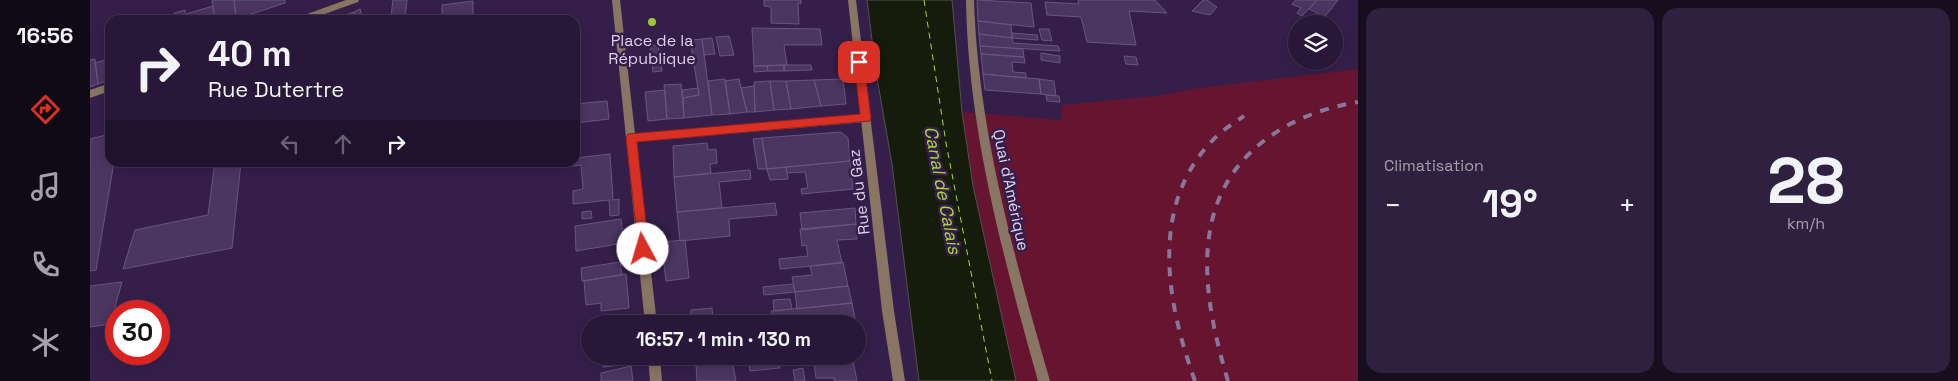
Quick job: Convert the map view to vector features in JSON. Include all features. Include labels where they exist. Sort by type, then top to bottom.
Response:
[{"type":"street","points":[[313,15],[355,0]]},
{"type":"street","points":[[616,0],[649,315]]},
{"type":"street","name":"Rue du Gaz","points":[[852,0],[898,381]]},
{"type":"street","name":"Quai d'Amérique","points":[[970,0],[971,43],[990,174],[1010,262],[1044,381]]},
{"type":"street","points":[[90,94],[105,89]]},
{"type":"street","points":[[631,138],[866,118]]},
{"type":"street","points":[[655,365],[656,381]]},
{"type":"shaded area","points":[[1358,69],[1358,381],[1016,381],[973,186],[962,112],[1062,120],[1062,105],[1156,96],[1199,88]]},
{"type":"water","name":"Canal de Calais","points":[[867,0],[952,0],[962,112],[973,186],[1016,381],[919,381],[892,164],[876,72]]},
{"type":"building","points":[[212,0],[234,0],[236,15],[214,15]]},
{"type":"building","points":[[234,0],[285,0],[285,3],[248,15],[236,15]]},
{"type":"building","points":[[393,0],[407,0],[406,15],[391,15]]},
{"type":"building","points":[[764,0],[801,0],[801,4],[798,3],[799,24],[771,23],[771,7],[764,6]]},
{"type":"building","points":[[977,0],[1031,3],[1034,27],[978,21]]},
{"type":"building","points":[[1078,0],[1155,0],[1167,13],[1129,11],[1136,45],[1087,42],[1081,17],[1047,15],[1045,2],[1079,4]]},
{"type":"building","points":[[1203,0],[1207,0],[1217,7],[1210,15],[1192,11]]},
{"type":"building","points":[[1296,0],[1317,0],[1303,15],[1297,13],[1301,8],[1292,4]]},
{"type":"building","points":[[1317,0],[1338,0],[1326,15],[1318,15],[1309,9]]},
{"type":"building","points":[[473,1],[473,15],[442,15],[442,5]]},
{"type":"building","points":[[213,6],[214,15],[186,15]]},
{"type":"building","points":[[360,9],[362,15],[354,15],[354,12]]},
{"type":"building","points":[[185,10],[186,15],[174,15],[174,13]]},
{"type":"building","points":[[978,21],[1011,25],[1012,38],[979,34]]},
{"type":"building","points":[[752,28],[820,29],[822,45],[784,45],[787,65],[754,66]]},
{"type":"building","points":[[1039,29],[1049,29],[1052,41],[1042,40]]},
{"type":"building","points":[[1012,33],[1037,35],[1038,40],[1012,38]]},
{"type":"building","points":[[979,34],[1012,38],[1013,43],[1058,46],[1060,51],[980,46]]},
{"type":"building","points":[[729,36],[734,55],[720,56],[716,37]]},
{"type":"building","points":[[712,38],[715,54],[704,55],[702,39]]},
{"type":"building","points":[[702,39],[712,115],[684,118],[683,98],[699,95],[691,47],[693,47],[692,40]]},
{"type":"building","points":[[658,45],[662,71],[653,72],[650,46]]},
{"type":"building","points":[[980,46],[1023,49],[1024,57],[981,54]]},
{"type":"building","points":[[1041,53],[1060,56],[1060,63],[1041,60]]},
{"type":"building","points":[[981,54],[1024,57],[1025,63],[1012,62],[1013,72],[1026,73],[1026,78],[983,74]]},
{"type":"building","points":[[1124,56],[1136,57],[1138,65],[1126,64]]},
{"type":"building","points":[[95,59],[98,84],[90,87],[90,60]]},
{"type":"building","points":[[105,60],[105,82],[98,84],[95,63]]},
{"type":"building","points":[[784,65],[784,71],[768,71],[767,66]]},
{"type":"building","points":[[784,65],[811,65],[812,70],[784,71]]},
{"type":"building","points":[[754,66],[767,66],[768,71],[754,72]]},
{"type":"building","points":[[983,74],[1039,79],[1041,94],[985,90]]},
{"type":"building","points":[[725,79],[730,114],[712,115],[708,81]]},
{"type":"building","points":[[739,79],[747,112],[730,114],[725,81]]},
{"type":"building","points":[[843,79],[846,104],[821,106],[814,80]]},
{"type":"building","points":[[1039,79],[1054,81],[1056,96],[1041,94]]},
{"type":"building","points":[[814,80],[821,106],[791,109],[786,81]]},
{"type":"building","points":[[770,81],[786,81],[791,109],[774,110]]},
{"type":"building","points":[[770,81],[774,110],[755,112],[754,82]]},
{"type":"building","points":[[681,84],[684,118],[667,119],[664,85]]},
{"type":"building","points":[[754,86],[755,112],[747,112],[741,88]]},
{"type":"building","points":[[698,88],[699,95],[683,98],[682,90]]},
{"type":"building","points":[[665,90],[667,119],[648,121],[645,92]]},
{"type":"building","points":[[1046,95],[1059,96],[1060,102],[1047,101]]},
{"type":"building","points":[[607,101],[609,119],[580,122],[580,104]]},
{"type":"building","points":[[841,132],[848,138],[850,161],[767,169],[762,138]]},
{"type":"building","points":[[105,135],[105,167],[113,167],[96,270],[90,271],[90,139]]},
{"type":"building","points":[[762,138],[767,169],[758,169],[753,139]]},
{"type":"building","points":[[707,143],[708,150],[716,149],[717,163],[710,164],[711,173],[674,177],[673,146]]},
{"type":"building","points":[[610,154],[613,200],[619,199],[619,215],[610,216],[609,200],[573,204],[573,191],[583,189],[580,157]]},
{"type":"building","points":[[850,161],[853,189],[802,194],[801,189],[808,188],[805,172],[787,173],[786,167]]},
{"type":"building","points":[[214,167],[240,167],[232,248],[123,269],[135,230],[208,215]]},
{"type":"building","points":[[786,167],[788,179],[770,180],[767,169]]},
{"type":"building","points":[[750,170],[751,179],[719,182],[722,208],[677,212],[674,177]]},
{"type":"building","points":[[775,203],[777,215],[729,219],[730,236],[680,241],[677,212]]},
{"type":"building","points":[[855,208],[856,224],[802,230],[800,213]]},
{"type":"building","points":[[591,211],[592,218],[582,219],[582,212]]},
{"type":"building","points":[[621,219],[624,243],[576,251],[575,226]]},
{"type":"building","points":[[856,224],[857,239],[837,240],[842,263],[780,269],[779,259],[808,256],[806,245],[802,246],[800,229]]},
{"type":"building","points":[[685,240],[689,278],[666,281],[661,242]]},
{"type":"building","points":[[620,262],[622,275],[582,281],[581,268]]},
{"type":"building","points":[[843,262],[848,286],[795,292],[792,277],[812,275],[810,266]]},
{"type":"building","points":[[626,274],[629,308],[601,311],[601,303],[586,305],[584,281]]},
{"type":"building","points":[[122,282],[117,300],[105,300],[105,325],[90,327],[90,286]]},
{"type":"building","points":[[793,284],[795,292],[764,295],[763,287]]},
{"type":"building","points":[[848,286],[852,303],[797,309],[795,292]]},
{"type":"building","points":[[790,299],[792,309],[774,311],[773,300]]},
{"type":"building","points":[[852,303],[854,315],[772,315],[771,311]]},
{"type":"building","points":[[712,308],[713,315],[691,315],[691,310]]},
{"type":"building","points":[[603,365],[621,365],[603,367]]},
{"type":"building","points":[[696,365],[733,365],[736,381],[697,381]]},
{"type":"building","points":[[749,365],[779,365],[780,368],[750,371]]},
{"type":"building","points":[[814,365],[854,365],[857,381],[834,381],[834,378],[816,378]]},
{"type":"building","points":[[631,366],[633,381],[601,381],[601,373]]},
{"type":"building","points":[[803,368],[805,381],[795,381],[793,370]]},
{"type":"ferry route","points":[[924,0],[946,143],[992,381]]},
{"type":"railway","points":[[1228,381],[1212,317],[1208,284],[1208,252],[1212,221],[1222,191],[1240,164],[1265,140],[1286,126],[1309,115],[1358,102]]},
{"type":"railway","points":[[1195,381],[1185,351],[1171,289],[1169,257],[1171,226],[1178,196],[1191,168],[1215,138],[1244,116]]},
{"type":"place","name":"Place de la République","points":[[652,22]]},
{"type":"route","points":[[643,249],[631,138],[866,118],[859,62]]}]
